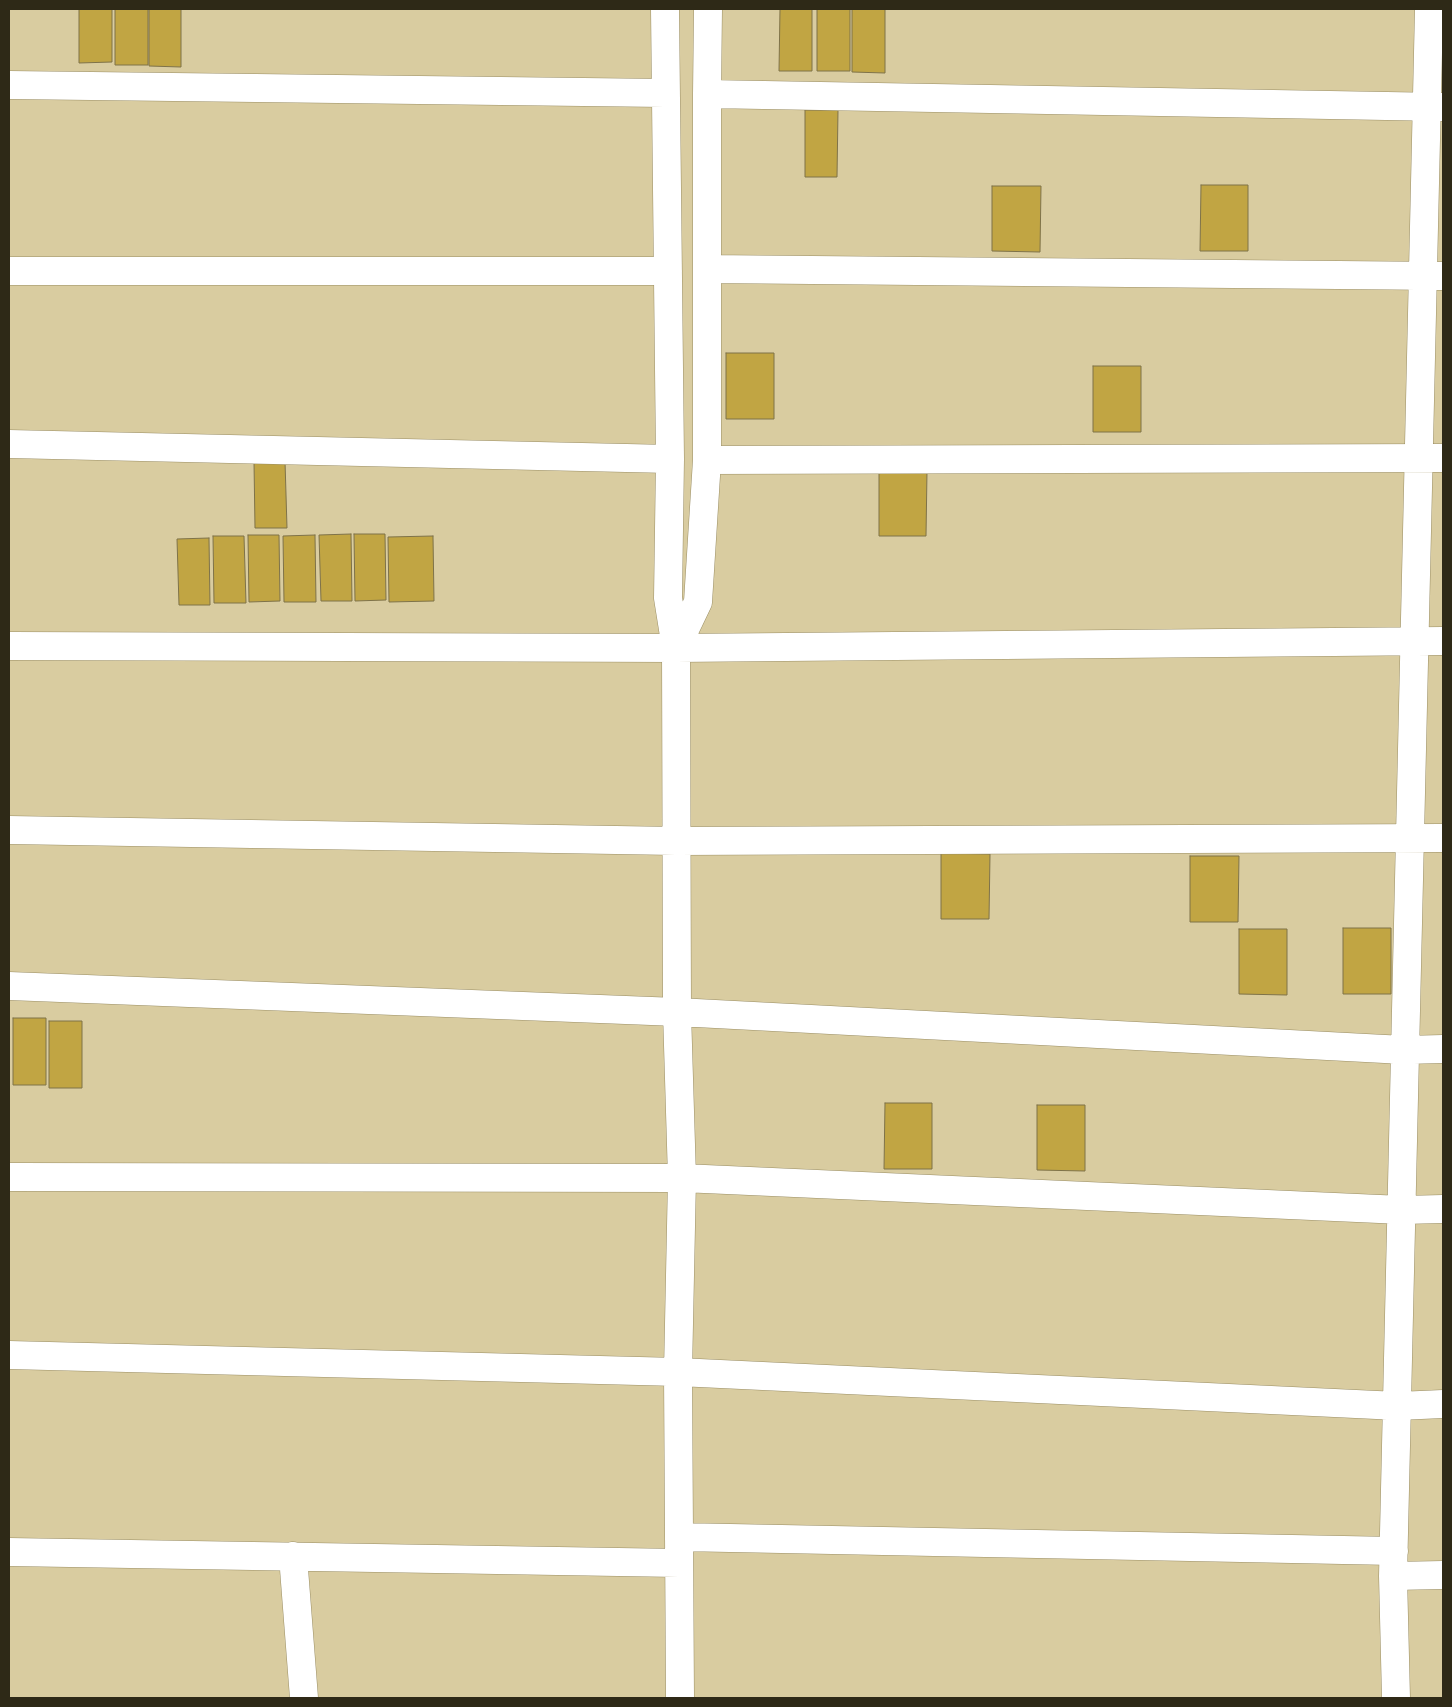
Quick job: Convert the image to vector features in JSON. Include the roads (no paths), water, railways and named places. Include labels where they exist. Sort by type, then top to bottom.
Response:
[{"type":"street","points":[[664,9],[670,459],[668,598],[676,648],[677,1012],[682,1178],[678,1372],[680,1698]]},
{"type":"street","points":[[676,648],[698,602],[707,460],[708,9]]},
{"type":"street","points":[[1396,1698],[1394,1563],[1404,1050],[1415,640],[1431,458],[1435,107],[1429,9]]},
{"type":"street","points":[[9,85],[665,93]]},
{"type":"street","points":[[707,94],[1435,107]]},
{"type":"street","points":[[707,269],[1433,276]]},
{"type":"street","points":[[9,271],[668,271]]},
{"type":"street","points":[[9,444],[670,459]]},
{"type":"street","points":[[707,460],[1431,458]]},
{"type":"street","points":[[9,646],[676,648],[1443,641]]},
{"type":"street","points":[[9,830],[676,841],[1443,838]]},
{"type":"street","points":[[9,986],[677,1012],[1404,1050],[1443,1049]]},
{"type":"street","points":[[9,1178],[682,1178],[1402,1210],[1443,1209]]},
{"type":"street","points":[[9,1355],[678,1372],[1398,1406],[1443,1404]]},
{"type":"street","points":[[9,1552],[292,1556],[679,1550],[1394,1563],[1443,1575]]},
{"type":"street","points":[[292,1556],[304,1698]]}]
